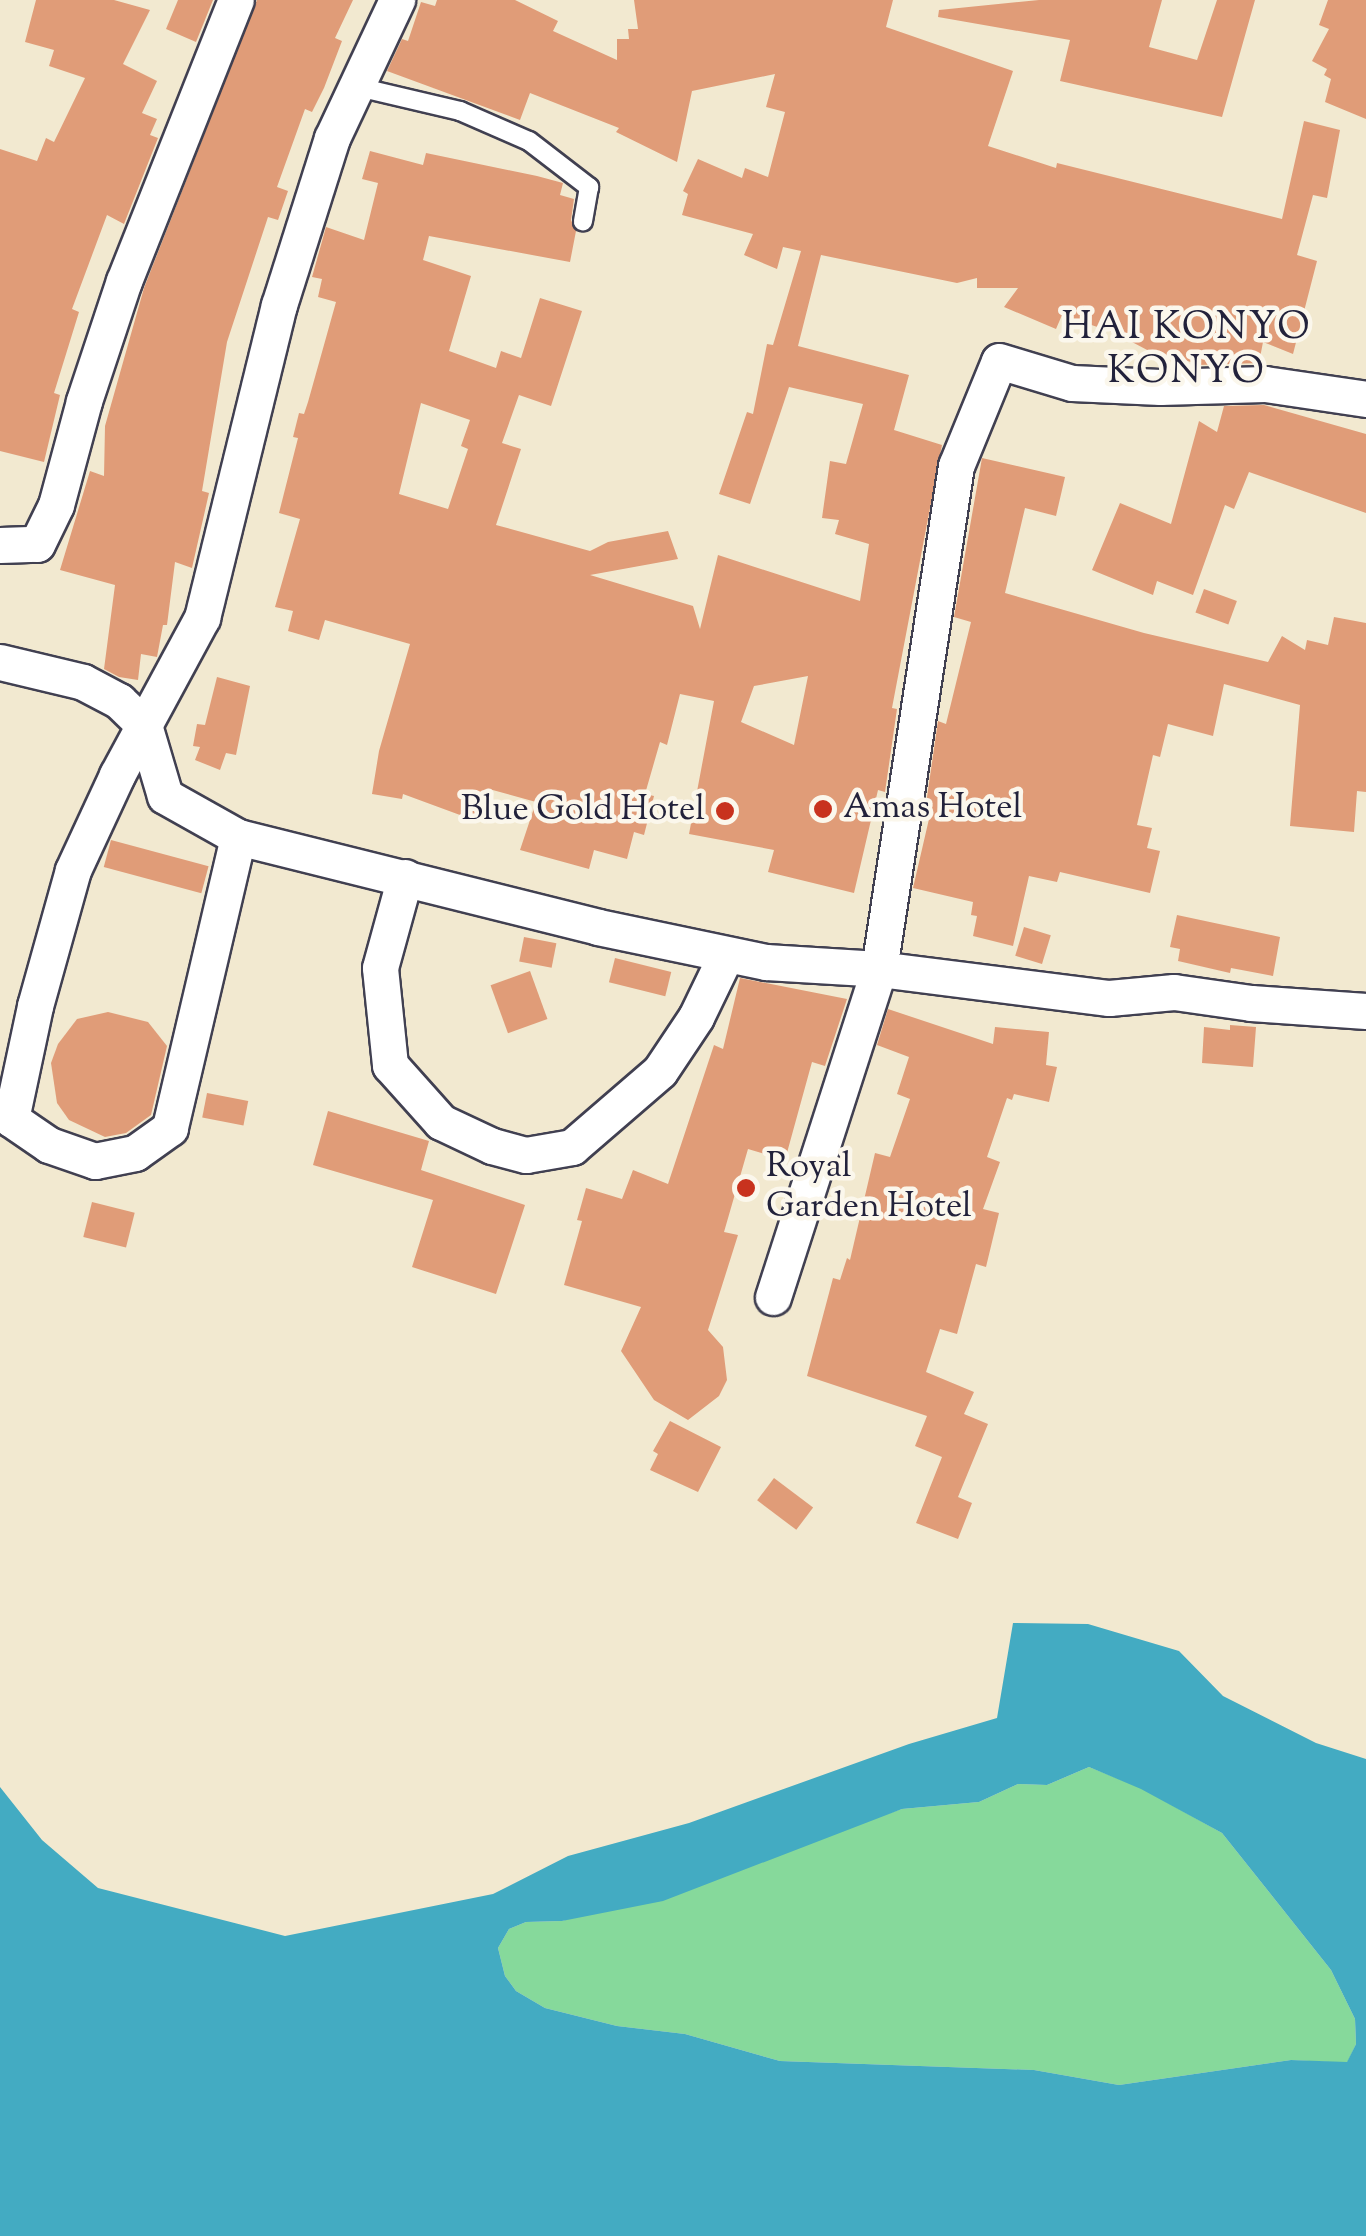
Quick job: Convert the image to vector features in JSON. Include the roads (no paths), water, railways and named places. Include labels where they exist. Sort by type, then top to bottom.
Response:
[{"type":"street","points":[[0,545],[37,544],[56,506],[84,401],[124,281],[236,0]]},
{"type":"street","points":[[238,837],[170,1128],[135,1153],[95,1161],[49,1145],[11,1119],[35,1006],[74,870],[144,724],[202,618],[279,305],[332,138],[397,0]]},
{"type":"street","points":[[773,1298],[879,969],[956,466],[999,361],[1072,383],[1160,387],[1265,384],[1366,399]]},
{"type":"street","points":[[0,662],[83,682],[120,701],[144,724],[165,796],[238,837],[726,955],[879,969],[1109,998],[1174,992],[1251,1003],[1366,1011]]},
{"type":"street","points":[[405,878],[380,968],[390,1065],[442,1122],[492,1146],[526,1155],[572,1147],[660,1071],[696,1017],[726,955]]},
{"type":"lane","points":[[358,87],[460,111],[529,141],[589,187],[583,220]]},
{"type":"water","points":[[1013,1623],[1088,1624],[1179,1651],[1223,1696],[1316,1743],[1366,1759],[1366,2236],[0,2236],[0,1787],[42,1840],[98,1888],[285,1936],[493,1894],[568,1856],[689,1823],[909,1744],[997,1718]],"holes":[[[1089,1767],[1141,1789],[1222,1833],[1331,1970],[1355,2019],[1356,2044],[1347,2062],[1291,2060],[1119,2085],[1034,2070],[780,2061],[685,2034],[617,2026],[545,2008],[516,1991],[505,1976],[498,1948],[509,1929],[526,1922],[562,1921],[663,1901],[902,1809],[979,1802],[1018,1784],[1047,1785]]]},
{"type":"place","name":"Amas Hotel","points":[[823,809]]},
{"type":"place","name":"Blue Gold Hotel","points":[[725,811]]},
{"type":"place","name":"Royal Garden Hotel","points":[[746,1188]]},
{"type":"district","name":"HAI KONYO KONYO","points":[[1187,352]]}]
